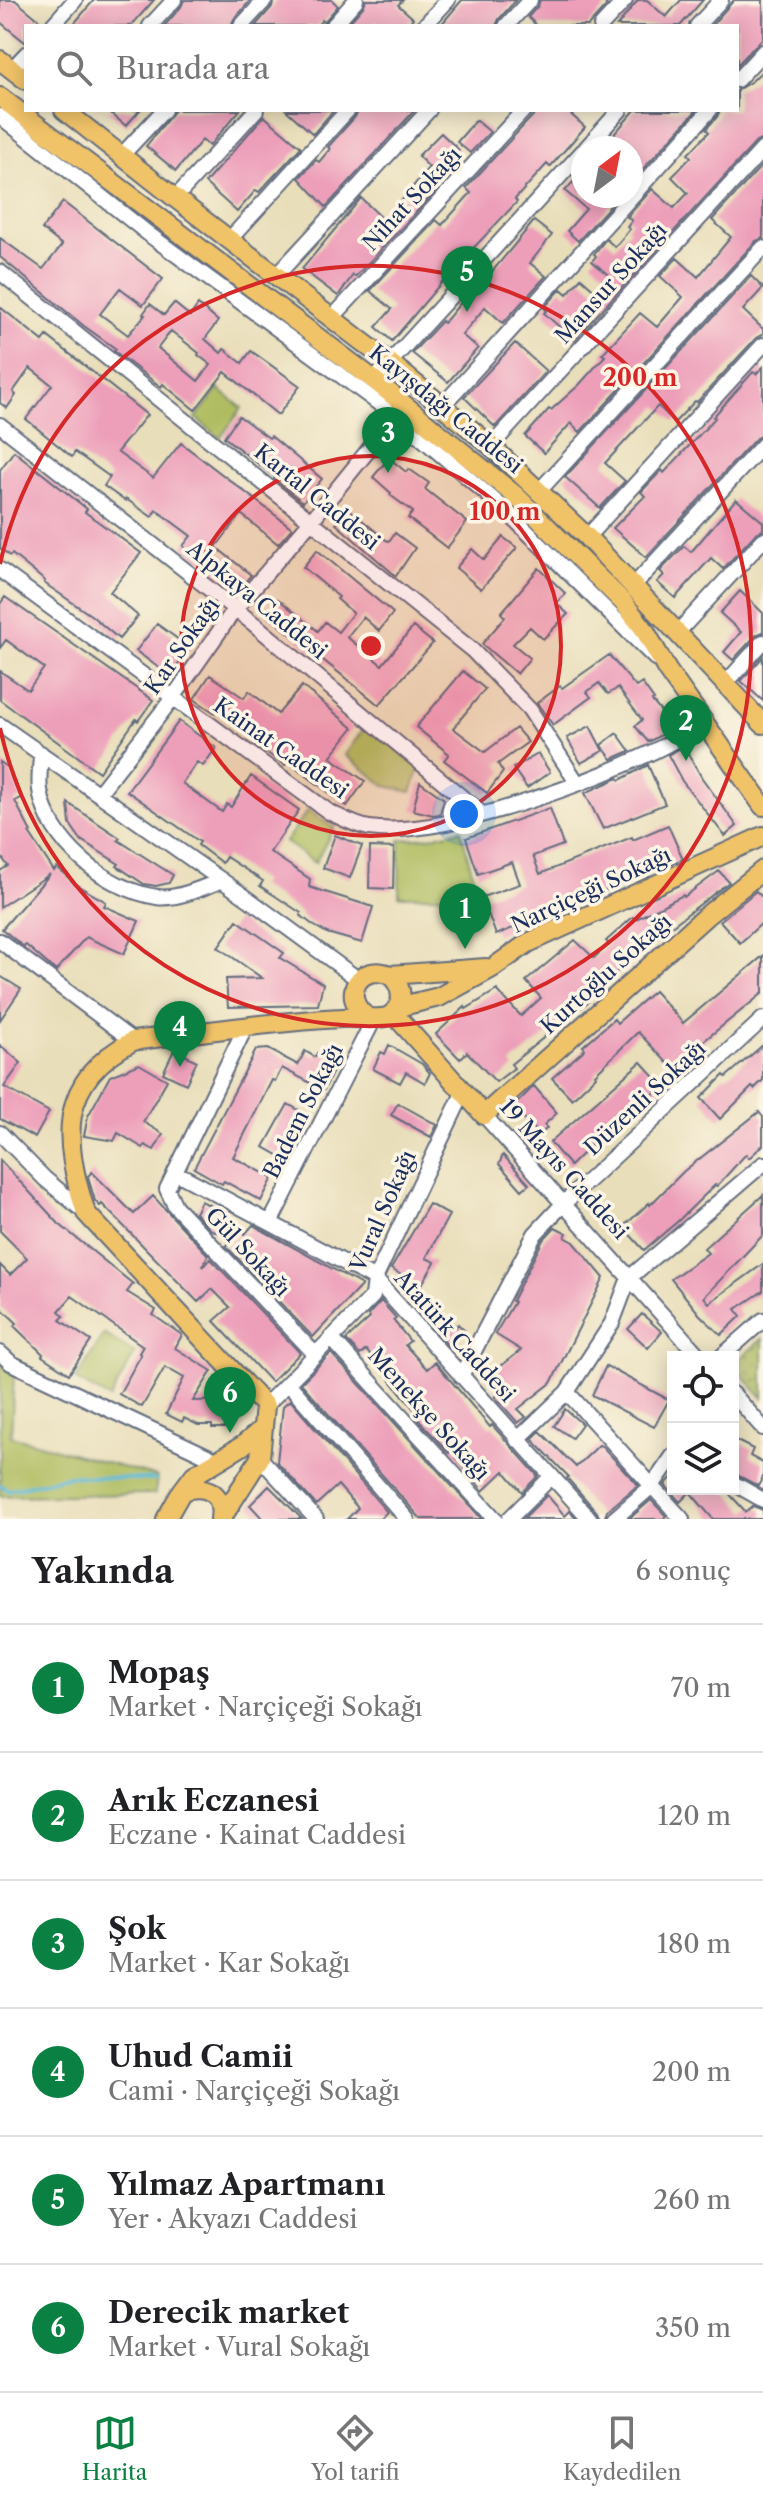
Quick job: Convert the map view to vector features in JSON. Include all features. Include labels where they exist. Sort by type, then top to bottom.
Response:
[{"type":"main road","name":"Kayışdağı Caddesi","points":[[0,97],[374,380],[516,496],[623,602],[763,806]]},
{"type":"main road","name":"Kayışdağı Caddesi","points":[[69,112],[491,446],[634,585],[763,724]]},
{"type":"main road","name":"Narçiçeği Sokağı","points":[[395,1010],[439,997],[494,967],[528,943],[763,836]]},
{"type":"main road","name":"Kurtoğlu Sokağı","points":[[484,1115],[706,916],[763,870]]},
{"type":"main road","points":[[390,975],[494,967]]},
{"type":"main road","points":[[220,1519],[260,1458],[265,1406],[86,1213],[74,1177],[69,1142],[71,1115],[81,1087],[97,1066],[114,1051],[133,1041],[314,1019],[370,1018],[395,1010],[401,993],[399,986],[390,975],[370,972],[356,987],[314,1019]]},
{"type":"main road","points":[[356,987],[357,1007],[370,1018]]},
{"type":"main road","name":"19 Mayıs Caddesi","points":[[395,1010],[484,1115]]},
{"type":"main road","points":[[166,1519],[194,1475],[242,1446],[263,1428]]},
{"type":"main road","points":[[182,1491],[199,1488],[213,1493],[220,1504],[220,1519]]},
{"type":"street","points":[[54,24],[75,0]]},
{"type":"street","points":[[152,24],[174,0]]},
{"type":"street","points":[[243,24],[265,0]]},
{"type":"street","points":[[335,24],[356,0]]},
{"type":"street","points":[[426,24],[448,0]]},
{"type":"street","points":[[508,24],[530,0]]},
{"type":"street","points":[[603,24],[625,0]]},
{"type":"street","points":[[699,24],[721,0]]},
{"type":"street","points":[[739,78],[763,52]]},
{"type":"street","points":[[121,156],[162,112]]},
{"type":"street","points":[[175,198],[254,112]]},
{"type":"street","points":[[229,240],[346,112]]},
{"type":"street","points":[[276,276],[427,112]]},
{"type":"street","name":"Nihat Sokağı","points":[[332,318],[522,112]]},
{"type":"street","points":[[597,136],[618,112]]},
{"type":"street","points":[[443,405],[708,112]]},
{"type":"street","points":[[0,116],[102,197],[396,416],[501,506],[667,670]]},
{"type":"street","name":"Kayışdağı Caddesi","points":[[66,149],[102,197]]},
{"type":"street","name":"Mansur Sokağı","points":[[491,446],[763,149]]},
{"type":"street","points":[[374,380],[571,164]]},
{"type":"street","points":[[539,491],[763,248]]},
{"type":"street","name":"Kartal Caddesi","points":[[0,272],[472,650],[530,710],[578,784]]},
{"type":"street","points":[[587,537],[763,345]]},
{"type":"street","name":"Kar Sokağı","points":[[99,793],[172,699],[235,609],[396,416]]},
{"type":"street","name":"Alpkaya Caddesi","points":[[0,425],[235,609],[482,814]]},
{"type":"street","points":[[634,585],[763,445]]},
{"type":"street","points":[[677,633],[763,540]]},
{"type":"street","name":"Kainat Caddesi","points":[[0,570],[329,812],[367,828],[412,829],[482,814],[578,784],[670,743],[703,719]]},
{"type":"street","points":[[725,684],[763,642]]},
{"type":"street","points":[[0,725],[222,880],[356,987]]},
{"type":"street","points":[[41,753],[40,790],[53,829],[78,856],[117,885],[159,898],[198,890],[222,880]]},
{"type":"street","points":[[0,941],[133,1041]]},
{"type":"street","name":"Badem Sokağı","points":[[270,1223],[370,1018]]},
{"type":"street","name":"Düzenli Sokağı","points":[[461,1376],[535,1234],[563,1204],[763,1019]]},
{"type":"street","points":[[175,1172],[246,1026]]},
{"type":"street","name":"Vural Sokağı","points":[[265,1406],[373,1296],[375,1279],[463,1093]]},
{"type":"street","name":"19 Mayıs Caddesi","points":[[484,1115],[695,1351]]},
{"type":"street","points":[[0,1133],[45,1179],[86,1213]]},
{"type":"street","points":[[517,1440],[567,1392],[612,1323],[629,1278],[763,1164]]},
{"type":"street","name":"Atatürk Caddesi","points":[[175,1172],[375,1279],[590,1519]]},
{"type":"street","name":"Gül Sokağı","points":[[175,1172],[167,1189],[175,1206],[315,1354]]},
{"type":"street","points":[[728,1351],[763,1320]]},
{"type":"street","name":"Menekşe Sokağı","points":[[331,1338],[495,1519]]},
{"type":"street","points":[[0,1353],[11,1363],[216,1460]]},
{"type":"street","points":[[288,1383],[407,1519]]},
{"type":"street","points":[[567,1392],[682,1519]]},
{"type":"street","points":[[739,1401],[763,1428]]},
{"type":"street","points":[[260,1458],[316,1519]]},
{"type":"street","points":[[614,1519],[652,1486],[667,1465]]},
{"type":"street","points":[[509,1519],[551,1477]]},
{"type":"street","points":[[739,1486],[763,1500]]},
{"type":"green space","points":[[218,389],[242,408],[220,438],[196,418]]},
{"type":"green space","points":[[366,725],[421,766],[411,792],[386,786],[345,755]]},
{"type":"green space","points":[[308,810],[334,828],[315,863],[285,842]]},
{"type":"green space","points":[[461,830],[476,887],[439,896],[399,896],[400,840]]},
{"type":"green space","points":[[104,1334],[135,1353],[110,1399],[76,1380]]},
{"type":"green space","points":[[763,1338],[763,1398],[739,1372],[739,1360]]},
{"type":"green space","points":[[0,1362],[14,1376],[11,1436],[157,1477],[155,1494],[0,1496]]},
{"type":"building","points":[[0,0],[15,0],[43,23],[24,24],[24,41],[0,22]]},
{"type":"building","points":[[94,0],[154,0],[133,24],[74,24]]},
{"type":"building","points":[[184,0],[251,0],[232,24],[166,24]]},
{"type":"building","points":[[275,0],[332,0],[338,6],[319,24],[257,24]]},
{"type":"building","points":[[366,0],[403,0],[398,5],[413,18],[408,24],[379,24],[376,21],[374,24],[348,24]]},
{"type":"building","points":[[462,0],[516,0],[497,24],[442,24]]},
{"type":"building","points":[[540,0],[601,0],[607,5],[590,24],[535,24],[528,17]]},
{"type":"building","points":[[638,0],[647,0],[666,17],[681,0],[703,0],[682,24],[619,24]]},
{"type":"building","points":[[734,0],[763,0],[763,38],[739,63],[739,24],[713,24]]},
{"type":"building","points":[[763,70],[763,139],[756,142],[574,340],[544,313],[547,310],[544,308],[561,289],[567,294],[581,278],[599,294],[612,278],[592,261],[596,256],[594,254],[606,239],[615,247],[630,229],[627,227],[632,221],[627,217],[635,208],[643,208],[643,199],[652,189],[674,208],[688,193],[672,177],[691,157],[688,154],[709,132],[706,129],[719,112],[739,112],[739,89]]},
{"type":"building","points":[[109,112],[138,112],[126,126]]},
{"type":"building","points":[[173,112],[238,112],[209,146],[202,140],[176,171],[146,146]]},
{"type":"building","points":[[288,112],[332,112],[313,134]]},
{"type":"building","points":[[357,112],[413,112],[326,207],[299,178],[316,160],[319,162]]},
{"type":"building","points":[[536,112],[568,112],[585,127],[577,136],[571,136],[571,143],[515,199],[517,202],[447,276],[392,341],[376,327],[392,309],[370,291],[436,220],[442,225],[471,193],[466,188]]},
{"type":"building","points":[[633,112],[695,112],[643,169],[643,136],[612,136]]},
{"type":"building","points":[[264,116],[301,147],[237,212],[205,183]]},
{"type":"building","points":[[476,120],[490,132],[470,153],[457,142]]},
{"type":"building","points":[[441,133],[459,150],[436,174],[440,178],[434,185],[438,189],[355,277],[353,275],[338,296],[302,269],[361,198],[385,221],[429,167],[418,156]]},
{"type":"building","points":[[763,164],[763,238],[756,241],[580,432],[571,423],[544,453],[525,436],[549,409],[579,385],[605,356],[602,354],[640,313],[657,327],[683,297],[660,276],[677,258],[698,277],[731,237],[712,220]]},
{"type":"building","points":[[63,202],[163,279],[143,305],[120,288],[100,314],[128,335],[150,304],[164,315],[174,303],[190,316],[198,305],[218,321],[205,339],[221,353],[224,349],[242,363],[251,351],[300,386],[278,415],[225,372],[195,410],[114,351],[116,349],[0,257],[0,238],[43,269],[62,245],[42,229]],"holes":[[[171,331],[211,365],[198,381],[158,348]]]},
{"type":"building","points":[[608,208],[578,241],[567,231],[586,209]]},
{"type":"building","points":[[534,221],[552,235],[530,263],[546,276],[503,323],[485,307],[462,335],[478,348],[448,382],[412,353],[491,273]]},
{"type":"building","points":[[751,276],[763,288],[743,310],[763,329],[763,334],[675,422],[658,406],[605,463],[625,481],[600,508],[565,477]]},
{"type":"building","points":[[0,307],[43,341],[47,336],[147,415],[117,452],[153,478],[181,443],[292,528],[278,544],[241,514],[216,547],[251,575],[237,591],[183,546],[191,536],[156,510],[152,517],[125,501],[104,486],[110,477],[75,452],[72,457],[26,419],[52,385],[30,368],[13,392],[16,395],[7,408],[0,403]]},
{"type":"building","points":[[515,343],[546,371],[495,427],[464,397]]},
{"type":"building","points":[[763,367],[763,435],[756,438],[646,557],[613,528],[645,496],[641,492],[662,470],[664,473],[753,372],[756,374]]},
{"type":"building","points":[[239,416],[269,438],[271,436],[322,479],[303,502],[224,437]]},
{"type":"building","points":[[14,451],[87,509],[85,512],[141,553],[110,592],[138,616],[119,639],[44,583],[12,554],[10,556],[0,548],[0,470]]},
{"type":"building","points":[[389,458],[406,472],[409,469],[429,483],[425,489],[467,522],[447,548],[408,518],[413,512],[373,477]]},
{"type":"building","points":[[736,499],[763,522],[763,530],[756,533],[723,569],[711,558],[675,598],[657,582],[664,575],[660,571],[684,546],[691,552]]},
{"type":"building","points":[[349,509],[386,540],[389,541],[395,533],[415,548],[396,576],[336,524]]},
{"type":"building","points":[[503,537],[517,548],[481,589],[456,568],[472,549],[484,560]]},
{"type":"building","points":[[317,550],[393,613],[379,631],[363,617],[347,637],[382,665],[413,627],[433,643],[379,705],[266,614],[278,599],[318,631],[325,622],[338,632],[353,613],[303,567]]},
{"type":"building","points":[[539,568],[566,594],[556,603],[568,614],[543,639],[530,627],[513,644],[530,658],[517,674],[482,644],[505,617],[501,613]]},
{"type":"building","points":[[740,591],[763,613],[763,632],[756,635],[733,660],[724,652],[741,632],[720,613]]},
{"type":"building","points":[[5,597],[153,700],[99,772],[0,700],[0,671],[28,690],[44,668],[6,640],[0,648],[0,604]]},
{"type":"building","points":[[157,624],[190,648],[170,676],[136,651]]},
{"type":"building","points":[[609,655],[636,687],[642,683],[674,728],[648,742],[635,726],[642,720],[618,688],[608,694],[599,683],[587,692],[591,697],[553,725],[537,703]]},
{"type":"building","points":[[763,657],[763,701],[741,681]]},
{"type":"building","points":[[463,671],[485,689],[453,728],[485,752],[516,728],[528,742],[498,764],[503,772],[487,793],[444,760],[449,754],[416,727]]},
{"type":"building","points":[[210,675],[244,698],[249,691],[278,714],[302,686],[353,728],[330,757],[365,781],[347,806],[288,762],[285,765],[254,744],[256,741],[216,710],[215,713],[194,699]]},
{"type":"building","points":[[179,721],[216,748],[203,766],[197,762],[182,783],[222,812],[227,804],[231,807],[251,776],[299,810],[270,852],[310,879],[309,887],[373,907],[362,943],[327,933],[313,925],[301,913],[260,886],[263,881],[226,857],[222,863],[198,845],[200,842],[127,791]]},
{"type":"building","points":[[590,726],[603,751],[581,763],[567,738]]},
{"type":"building","points":[[617,733],[630,751],[612,759],[601,745]]},
{"type":"building","points":[[684,746],[702,778],[737,826],[725,836],[682,781],[668,755]]},
{"type":"building","points":[[538,754],[550,772],[527,788],[513,768]]},
{"type":"building","points":[[0,762],[9,768],[21,798],[15,801],[29,833],[54,871],[57,867],[75,884],[106,902],[104,906],[139,921],[124,954],[86,937],[56,971],[2,929],[50,874],[0,907],[0,871],[8,866],[0,855]]},
{"type":"building","points":[[648,765],[665,804],[603,829],[585,793]]},
{"type":"building","points":[[420,782],[444,799],[440,814],[413,810]]},
{"type":"building","points":[[68,803],[173,875],[169,883],[156,886],[144,884],[81,840],[70,824]]},
{"type":"building","points":[[550,808],[563,845],[533,856],[540,874],[668,825],[683,859],[496,935],[482,897],[520,884],[512,862],[478,874],[466,838]]},
{"type":"building","points":[[335,835],[362,846],[350,878],[323,868]]},
{"type":"building","points":[[370,847],[394,848],[393,889],[369,888]]},
{"type":"building","points":[[719,871],[729,882],[585,999],[588,1002],[511,1064],[514,1068],[496,1082],[467,1052],[460,1059],[436,1034],[465,1007],[497,990],[521,1016],[541,998],[526,981],[575,940],[594,958],[609,944],[606,941],[633,917],[636,919],[684,897]]},
{"type":"building","points":[[756,891],[763,898],[763,922],[740,943],[720,921]]},
{"type":"building","points":[[237,920],[284,953],[280,958],[323,984],[318,1005],[228,1007],[226,979],[262,978],[218,947]]},
{"type":"building","points":[[763,956],[763,993],[700,1044],[702,1047],[674,1070],[638,1032],[572,1099],[552,1078],[614,1019],[617,1023],[654,991],[683,1023]]},
{"type":"building","points":[[0,976],[21,989],[0,1020]]},
{"type":"building","points":[[0,1045],[21,1063],[4,1087],[49,1112],[35,1138],[0,1119]]},
{"type":"building","points":[[389,1045],[422,1064],[430,1073],[425,1083],[406,1072],[400,1083],[373,1069],[381,1052],[385,1054]]},
{"type":"building","points":[[763,1045],[763,1080],[720,1119],[701,1098],[724,1075],[726,1077]]},
{"type":"building","points":[[268,1049],[298,1065],[305,1051],[315,1057],[317,1053],[327,1053],[339,1059],[324,1090],[282,1068],[275,1081],[272,1080],[233,1157],[273,1178],[261,1201],[194,1168],[256,1050]]},
{"type":"building","points":[[174,1050],[197,1061],[186,1084],[163,1073]]},
{"type":"building","points":[[641,1062],[663,1086],[598,1138],[570,1166],[550,1142]]},
{"type":"building","points":[[139,1064],[167,1080],[143,1122],[163,1134],[154,1150],[145,1145],[143,1148],[118,1133],[114,1141],[84,1136],[88,1116],[110,1076]]},
{"type":"building","points":[[534,1086],[557,1113],[544,1125],[547,1128],[540,1135],[513,1107]]},
{"type":"building","points":[[398,1103],[437,1125],[431,1137],[391,1115]]},
{"type":"building","points":[[288,1104],[309,1116],[287,1160],[264,1147]]},
{"type":"building","points":[[759,1112],[763,1117],[763,1145],[749,1158],[746,1154],[717,1186],[644,1250],[623,1227],[684,1171]]},
{"type":"building","points":[[503,1155],[529,1184],[522,1190],[499,1164]]},
{"type":"building","points":[[0,1160],[59,1224],[133,1284],[127,1292],[156,1310],[153,1315],[182,1335],[175,1348],[212,1371],[193,1401],[233,1400],[233,1424],[230,1428],[198,1425],[184,1418],[182,1422],[166,1414],[184,1378],[165,1367],[142,1407],[119,1394],[143,1346],[72,1296],[59,1311],[64,1316],[60,1320],[91,1341],[69,1374],[42,1356],[14,1326],[17,1323],[0,1307],[0,1265],[10,1275],[27,1258],[0,1231]]},
{"type":"building","points":[[92,1172],[134,1214],[153,1196],[208,1255],[202,1267],[211,1259],[300,1353],[271,1382],[214,1321],[230,1307],[212,1289],[198,1302],[102,1204],[100,1206],[95,1201],[88,1176]]},
{"type":"building","points":[[763,1195],[763,1235],[704,1297],[709,1303],[763,1264],[763,1291],[736,1309],[741,1316],[721,1335],[671,1279],[708,1253],[704,1248]]},
{"type":"building","points":[[201,1201],[228,1214],[219,1233],[210,1229],[195,1213]]},
{"type":"building","points":[[429,1204],[449,1215],[426,1258],[435,1262],[421,1286],[391,1269]]},
{"type":"building","points":[[253,1225],[362,1285],[313,1337],[226,1246]]},
{"type":"building","points":[[555,1227],[567,1233],[565,1237],[574,1242],[604,1278],[551,1383],[518,1409],[526,1417],[518,1423],[495,1397],[499,1394],[486,1378],[521,1350],[495,1334],[543,1240]]},
{"type":"building","points":[[381,1301],[410,1341],[405,1345],[427,1369],[435,1362],[490,1427],[492,1425],[538,1476],[522,1492],[504,1471],[483,1491],[451,1451],[449,1453],[416,1417],[419,1415],[366,1350],[360,1355],[346,1340],[370,1318],[368,1315]]},
{"type":"building","points":[[436,1308],[456,1327],[458,1324],[465,1331],[449,1347],[425,1320]]},
{"type":"building","points":[[642,1314],[662,1332],[648,1348],[628,1329]]},
{"type":"building","points":[[331,1353],[482,1519],[421,1519],[301,1383]]},
{"type":"building","points":[[606,1366],[667,1399],[667,1404],[654,1427],[592,1395]]},
{"type":"building","points":[[290,1400],[387,1512],[380,1519],[347,1519],[358,1508],[338,1485],[316,1505],[277,1462],[283,1406]]},
{"type":"building","points":[[565,1409],[582,1424],[572,1438],[554,1426]]},
{"type":"building","points":[[540,1431],[576,1467],[599,1445],[602,1446],[638,1485],[607,1511],[604,1519],[600,1519],[569,1477],[532,1439]]},
{"type":"building","points":[[739,1442],[753,1449],[750,1456],[763,1463],[763,1477],[758,1486],[739,1476]]},
{"type":"building","points":[[269,1486],[302,1519],[263,1519],[250,1505]]},
{"type":"building","points":[[547,1495],[565,1516],[570,1511],[577,1519],[523,1519]]},
{"type":"building","points":[[674,1495],[687,1495],[680,1502]]},
{"type":"building","points":[[693,1495],[730,1495],[746,1512],[753,1506],[763,1510],[763,1519],[713,1519]]},
{"type":"building","points":[[651,1500],[666,1516],[663,1519],[629,1519]]},
{"type":"waterway","points":[[0,1485],[8,1490],[71,1476],[155,1480]]},
{"type":"place","name":"Yılmaz Apartmanı","points":[[467,312]]},
{"type":"place","name":"Şok","points":[[388,473]]},
{"type":"place","name":"Arık Eczanesi","points":[[686,761]]},
{"type":"place","name":"Mopaş","points":[[465,949]]},
{"type":"place","name":"Uhud Camii","points":[[180,1067]]},
{"type":"place","name":"Derecik market","points":[[230,1433]]}]
